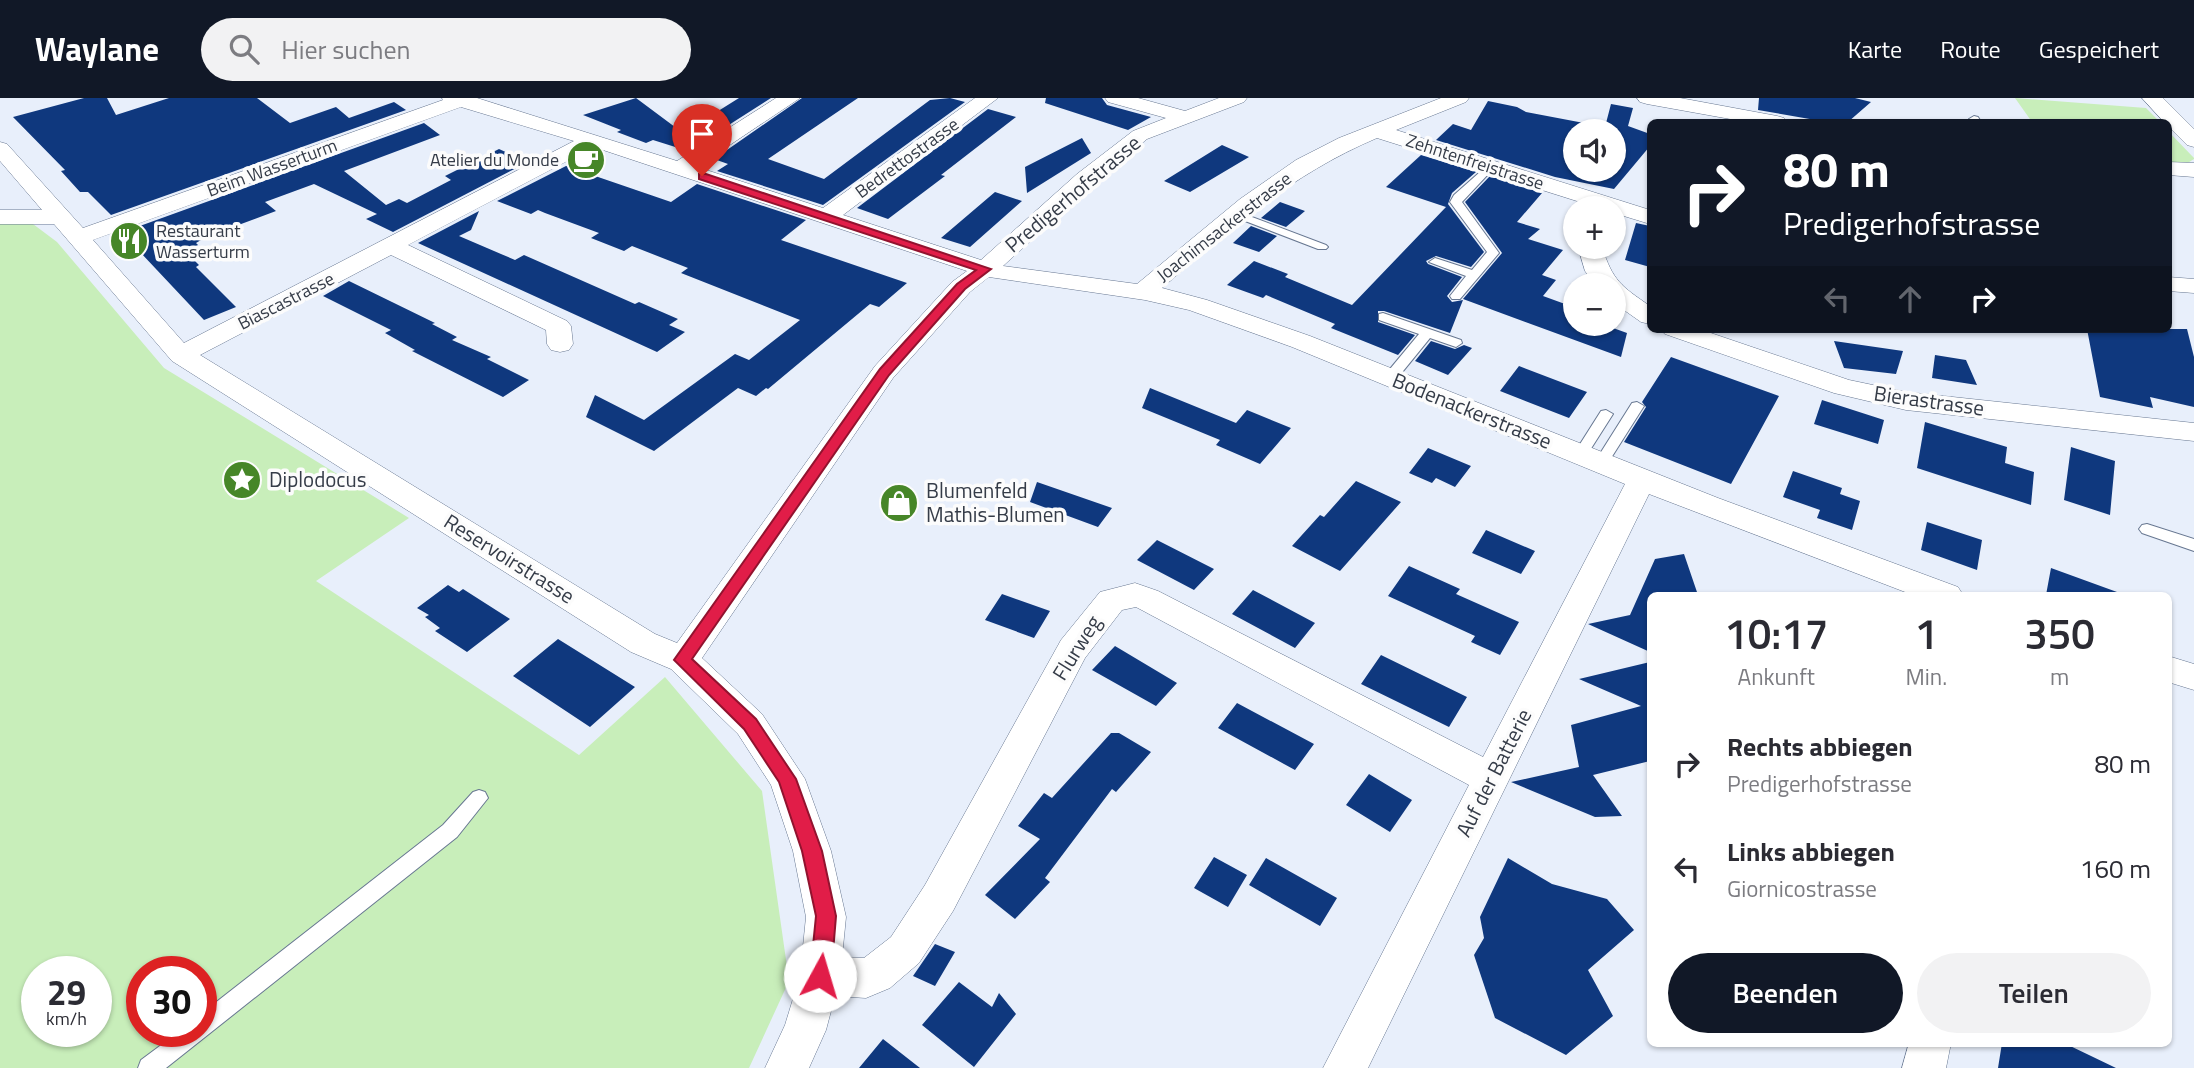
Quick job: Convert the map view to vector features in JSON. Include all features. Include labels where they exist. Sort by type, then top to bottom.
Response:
[{"type":"street","points":[[679,169],[790,98]]},
{"type":"street","name":"Bedrettostrasse","points":[[826,218],[988,98]]},
{"type":"street","points":[[1115,98],[1186,117]]},
{"type":"street","name":"Predigerhofstrasse","points":[[682,660],[884,372],[961,287],[1140,135],[1237,98]]},
{"type":"street","name":"Joachimsackerstrasse","points":[[1144,291],[1285,176],[1325,154],[1459,98]]},
{"type":"street","points":[[1647,98],[1761,119]]},
{"type":"street","points":[[2152,98],[2186,126],[2194,141]]},
{"type":"street","name":"Bodenackerstrasse","points":[[459,99],[985,269],[1035,279],[1144,291],[1223,314],[1829,553],[1939,592]]},
{"type":"street","name":"Beim Wasserturm","points":[[0,217],[69,227],[459,99]]},
{"type":"street","name":"Zehntenfreistrasse","points":[[1380,132],[1489,167],[1564,196]]},
{"type":"street","name":"Biascastrasse","points":[[181,355],[592,140]]},
{"type":"street","name":"Reservoirstrasse","points":[[0,148],[181,355],[643,643],[682,660],[750,724],[787,779],[812,851],[826,916],[820,976],[805,1030],[787,1068]]},
{"type":"street","points":[[2172,168],[2194,170]]},
{"type":"street","name":"Zehntenfreistrasse","points":[[1626,212],[1647,216]]},
{"type":"street","points":[[391,246],[558,326],[560,344]]},
{"type":"street","points":[[2172,284],[2194,286]]},
{"type":"street","points":[[1626,300],[1647,315]]},
{"type":"street","name":"Bierastrasse","points":[[1686,333],[1843,387],[1906,401],[2194,432]]},
{"type":"street","name":"Auf der Batterie","points":[[1345,1068],[1642,479]]},
{"type":"street","name":"Flurweg","points":[[820,976],[866,978],[876,974],[905,950],[939,898],[1073,649],[1103,608],[1111,601],[1124,596],[1147,599],[1491,779]]},
{"type":"street","points":[[2172,670],[2194,677]]},
{"type":"street","points":[[1924,1068],[1929,1047]]},
{"type":"lane","points":[[1456,296],[1493,253],[1456,202],[1489,167]]},
{"type":"lane","points":[[1236,214],[1322,247]]},
{"type":"lane","points":[[1435,262],[1474,275]]},
{"type":"lane","points":[[1382,317],[1456,344]]},
{"type":"lane","points":[[1390,378],[1427,333]]},
{"type":"lane","points":[[1591,459],[1637,406]]},
{"type":"lane","points":[[1591,459],[1606,414]]},
{"type":"lane","points":[[2147,529],[2194,545]]},
{"type":"lane","points":[[217,1014],[450,831],[479,797]]},
{"type":"lane","points":[[149,1068],[176,1047]]},
{"type":"green space","points":[[2015,98],[2146,108],[2157,119],[2030,119]]},
{"type":"green space","points":[[2172,135],[2194,158],[2186,164],[2172,163]]},
{"type":"green space","points":[[0,217],[25,218],[57,242],[164,368],[409,518],[316,581],[579,755],[665,677],[762,791],[789,981],[749,1068],[0,1068]]},
{"type":"building","points":[[84,98],[107,98],[116,115],[169,98],[257,98],[290,123],[336,107],[349,118],[394,102],[406,110],[111,215],[88,192],[80,192],[61,171],[65,170],[13,117]]},
{"type":"building","points":[[636,98],[683,133],[739,98],[771,98],[688,151],[653,140],[646,143],[583,115]]},
{"type":"building","points":[[802,98],[858,98],[768,159],[824,179],[930,100],[950,98],[965,102],[823,205],[717,171],[728,164],[714,159]]},
{"type":"building","points":[[1046,98],[1102,98],[1107,105],[1151,117],[1128,130],[1045,103]]},
{"type":"building","points":[[1759,98],[1855,98],[1871,102],[1851,119],[1810,119],[1758,110]]},
{"type":"building","points":[[1488,101],[1563,119],[1563,179],[1555,177],[1436,140],[1453,124],[1471,130]]},
{"type":"building","points":[[1611,104],[1633,108],[1628,126],[1647,133],[1647,150],[1626,175],[1626,119],[1607,119]]},
{"type":"building","points":[[988,109],[1016,117],[888,219],[857,208]]},
{"type":"building","points":[[424,123],[440,135],[344,171],[386,205],[399,199],[407,203],[451,180],[445,176],[499,149],[528,162],[393,232],[366,219],[377,214],[314,184],[265,202],[276,211],[206,237],[196,243],[198,245],[185,251],[199,265],[196,267],[236,307],[204,320],[124,235],[129,233],[126,231]]},
{"type":"building","points":[[1082,138],[1091,153],[1027,193],[1025,167]]},
{"type":"building","points":[[1222,145],[1249,157],[1190,192],[1164,181]]},
{"type":"building","points":[[1421,155],[1476,172],[1452,193],[1448,204],[1484,252],[1471,267],[1436,256],[1426,261],[1462,277],[1447,296],[1452,302],[1463,300],[1450,333],[1378,311],[1378,322],[1415,335],[1398,355],[1331,328],[1335,324],[1266,295],[1263,298],[1227,285],[1254,261],[1352,305],[1446,207],[1386,187]]},
{"type":"building","points":[[566,166],[671,202],[697,184],[806,220],[781,240],[907,283],[879,307],[870,304],[768,389],[756,396],[738,388],[654,451],[586,417],[595,395],[644,420],[735,354],[749,360],[800,320],[681,273],[688,268],[632,246],[624,251],[591,238],[599,233],[538,210],[531,214],[497,201]]},
{"type":"building","points":[[1490,176],[1542,193],[1517,222],[1540,229],[1528,239],[1563,250],[1542,275],[1556,280],[1543,296],[1563,303],[1563,336],[1463,299],[1502,253],[1465,202]]},
{"type":"building","points":[[1580,182],[1620,182],[1614,189]]},
{"type":"building","points":[[995,192],[1022,201],[970,247],[941,238]]},
{"type":"building","points":[[1280,202],[1305,211],[1286,227],[1261,218]]},
{"type":"building","points":[[479,211],[471,230],[459,236],[515,260],[524,255],[635,304],[639,302],[678,319],[669,325],[685,332],[657,352],[418,243]]},
{"type":"building","points":[[1636,223],[1647,225],[1647,266],[1625,260]]},
{"type":"building","points":[[1251,226],[1277,236],[1259,252],[1233,243]]},
{"type":"building","points":[[349,281],[435,323],[432,324],[457,337],[452,340],[491,357],[487,359],[529,380],[503,397],[412,351],[415,350],[385,333],[391,330],[323,296]]},
{"type":"building","points":[[2172,329],[2187,329],[2194,357],[2194,407],[2150,397],[2153,408],[2100,397],[2088,333],[2172,333]]},
{"type":"building","points":[[1627,333],[1621,357],[1564,336],[1626,336]]},
{"type":"building","points":[[1431,341],[1455,349],[1464,345],[1472,348],[1448,375],[1415,361]]},
{"type":"building","points":[[1834,341],[1903,351],[1896,374],[1844,368]]},
{"type":"building","points":[[1935,355],[1966,360],[1977,385],[1932,378]]},
{"type":"building","points":[[1671,357],[1779,396],[1731,484],[1624,442],[1646,407],[1642,402]]},
{"type":"building","points":[[1519,366],[1587,392],[1569,418],[1500,391]]},
{"type":"building","points":[[1150,388],[1236,423],[1247,410],[1291,428],[1260,464],[1216,445],[1220,440],[1142,408]]},
{"type":"building","points":[[1822,400],[1884,420],[1878,444],[1814,424]]},
{"type":"building","points":[[1925,422],[2007,447],[2005,463],[2034,472],[2031,505],[1917,468]]},
{"type":"building","points":[[2071,447],[2115,461],[2110,515],[2064,500]]},
{"type":"building","points":[[1428,448],[1471,466],[1455,487],[1436,478],[1432,483],[1409,473]]},
{"type":"building","points":[[1793,471],[1842,488],[1840,494],[1860,501],[1852,530],[1817,518],[1820,510],[1783,497]]},
{"type":"building","points":[[1356,481],[1401,502],[1340,571],[1292,546],[1320,515],[1324,517]]},
{"type":"building","points":[[1037,482],[1112,508],[1098,527],[1030,502]]},
{"type":"building","points":[[1927,522],[1982,540],[1977,570],[1921,550]]},
{"type":"building","points":[[1486,530],[1535,551],[1521,574],[1472,553]]},
{"type":"building","points":[[1157,540],[1214,569],[1194,590],[1137,560]]},
{"type":"building","points":[[1684,554],[1697,592],[1647,592],[1647,651],[1588,624],[1630,615],[1655,559]]},
{"type":"building","points":[[1409,566],[1460,589],[1456,594],[1519,622],[1500,655],[1471,642],[1475,636],[1388,596]]},
{"type":"building","points":[[2051,568],[2117,592],[2047,592]]},
{"type":"building","points":[[448,585],[459,592],[463,589],[510,619],[467,652],[435,631],[440,628],[425,617],[429,615],[417,608]]},
{"type":"building","points":[[1253,590],[1315,623],[1295,648],[1232,614]]},
{"type":"building","points":[[1002,594],[1050,611],[1034,638],[985,620]]},
{"type":"building","points":[[558,639],[635,687],[590,727],[513,676]]},
{"type":"building","points":[[1115,646],[1177,683],[1156,706],[1092,670]]},
{"type":"building","points":[[1381,655],[1467,697],[1449,727],[1361,684]]},
{"type":"building","points":[[1647,663],[1647,762],[1593,775],[1622,816],[1595,817],[1511,782],[1579,767],[1571,725],[1641,706],[1579,679]]},
{"type":"building","points":[[1237,703],[1314,744],[1295,770],[1218,728]]},
{"type":"building","points":[[1111,733],[1119,733],[1151,752],[1116,792],[1112,789],[1045,878],[1050,882],[1015,919],[985,895],[1040,839],[1018,826],[1044,793],[1052,798]]},
{"type":"building","points":[[1369,774],[1412,800],[1390,832],[1346,805]]},
{"type":"building","points":[[1214,857],[1247,875],[1228,907],[1194,888]]},
{"type":"building","points":[[1266,858],[1337,898],[1320,926],[1249,885]]},
{"type":"building","points":[[1508,858],[1552,884],[1607,899],[1634,930],[1588,970],[1613,1016],[1566,1055],[1495,1018],[1474,955],[1484,938],[1480,917]]},
{"type":"building","points":[[935,944],[955,952],[935,986],[913,976]]},
{"type":"building","points":[[959,982],[992,1007],[999,993],[1016,1014],[974,1067],[922,1025]]},
{"type":"building","points":[[883,1039],[920,1068],[859,1068]]},
{"type":"building","points":[[2001,1047],[2072,1047],[2116,1068],[1998,1068]]},
{"type":"place","name":"Atelier du Monde","points":[[586,160]]},
{"type":"place","name":"Restaurant Wasserturm","points":[[129,241]]},
{"type":"place","name":"Diplodocus","points":[[242,480]]},
{"type":"place","name":"Blumenfeld Mathis-Blumen","points":[[899,503]]},
{"type":"route","points":[[702,176],[985,269],[961,287],[884,372],[682,660],[750,724],[787,779],[812,851],[826,916],[820,976]]}]
